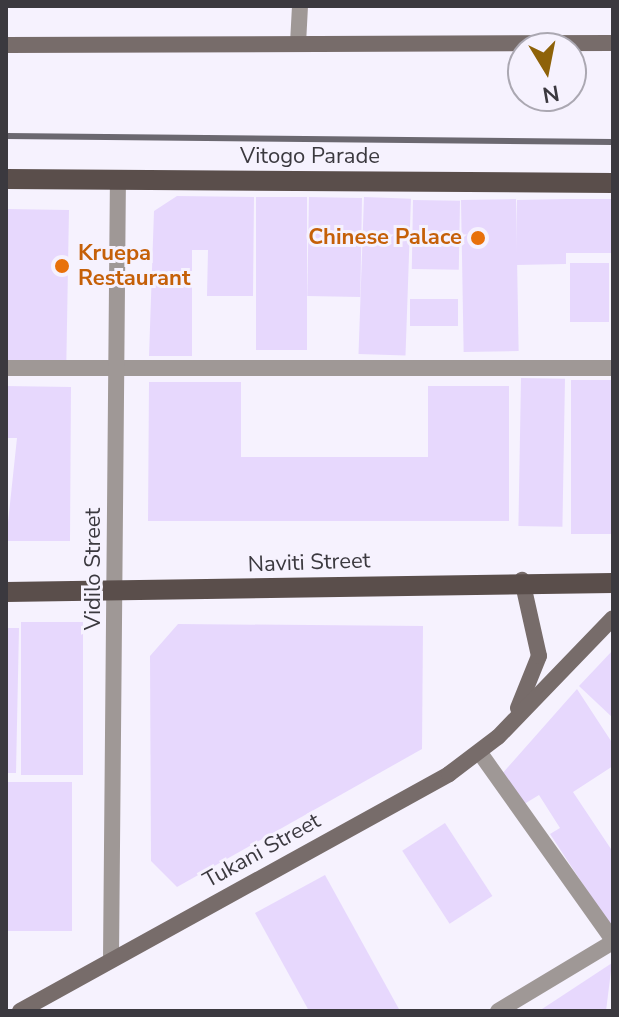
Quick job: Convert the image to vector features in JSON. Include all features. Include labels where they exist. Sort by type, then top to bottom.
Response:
[{"type":"main road","name":"Vitogo Parade","points":[[6,179],[613,183]]},
{"type":"main road","name":"Naviti Street","points":[[6,592],[117,593],[522,580],[613,583]]},
{"type":"street","points":[[298,44],[300,6]]},
{"type":"street","points":[[6,45],[613,43]]},
{"type":"street","name":"Vidilo Street","points":[[111,959],[117,593],[118,180]]},
{"type":"street","points":[[6,368],[116,365],[613,368]]},
{"type":"street","name":"Tukani Street","points":[[515,717],[539,656],[522,580]]},
{"type":"street","name":"Tukani Street","points":[[20,1011],[480,753],[613,618]]},
{"type":"street","points":[[480,753],[613,941],[498,1011]]},
{"type":"building","points":[[177,196],[254,197],[253,296],[207,296],[208,250],[192,250],[192,356],[149,356],[154,211]]},
{"type":"building","points":[[256,197],[307,197],[307,350],[256,350]]},
{"type":"building","points":[[309,197],[362,198],[360,297],[307,296]]},
{"type":"building","points":[[364,197],[411,199],[405,356],[359,354]]},
{"type":"building","points":[[516,199],[519,351],[464,352],[461,200]]},
{"type":"building","points":[[613,199],[613,253],[566,253],[566,264],[516,265],[517,200]]},
{"type":"building","points":[[413,200],[460,201],[459,270],[412,269]]},
{"type":"building","points":[[6,209],[69,210],[66,371],[6,370]]},
{"type":"building","points":[[570,263],[609,263],[609,322],[570,322]]},
{"type":"building","points":[[410,299],[458,299],[458,326],[410,326]]},
{"type":"building","points":[[521,378],[565,379],[562,527],[518,526]]},
{"type":"building","points":[[571,380],[613,380],[613,534],[571,534]]},
{"type":"building","points":[[149,382],[241,382],[241,457],[428,457],[428,386],[509,386],[509,521],[148,521]]},
{"type":"building","points":[[6,386],[71,387],[70,541],[6,541],[17,438],[6,438]]},
{"type":"building","points":[[21,622],[83,622],[83,775],[21,775]]},
{"type":"building","points":[[178,624],[423,626],[422,749],[177,887],[151,861],[150,656]]},
{"type":"building","points":[[6,628],[19,628],[16,773],[6,773]]},
{"type":"building","points":[[613,650],[613,718],[579,686]]},
{"type":"building","points":[[577,689],[613,744],[613,766],[573,792],[613,852],[613,930],[550,834],[560,828],[539,795],[521,806],[501,775]]},
{"type":"building","points":[[6,782],[72,782],[72,931],[6,931]]},
{"type":"building","points":[[445,823],[492,896],[450,924],[402,851]]},
{"type":"building","points":[[325,875],[400,1011],[309,1011],[255,913]]},
{"type":"building","points":[[612,963],[606,1011],[539,1011]]},
{"type":"railway","points":[[6,136],[613,142]]},
{"type":"place","name":"Chinese Palace","points":[[478,238]]},
{"type":"place","name":"Kruepa Restaurant","points":[[62,266]]}]
